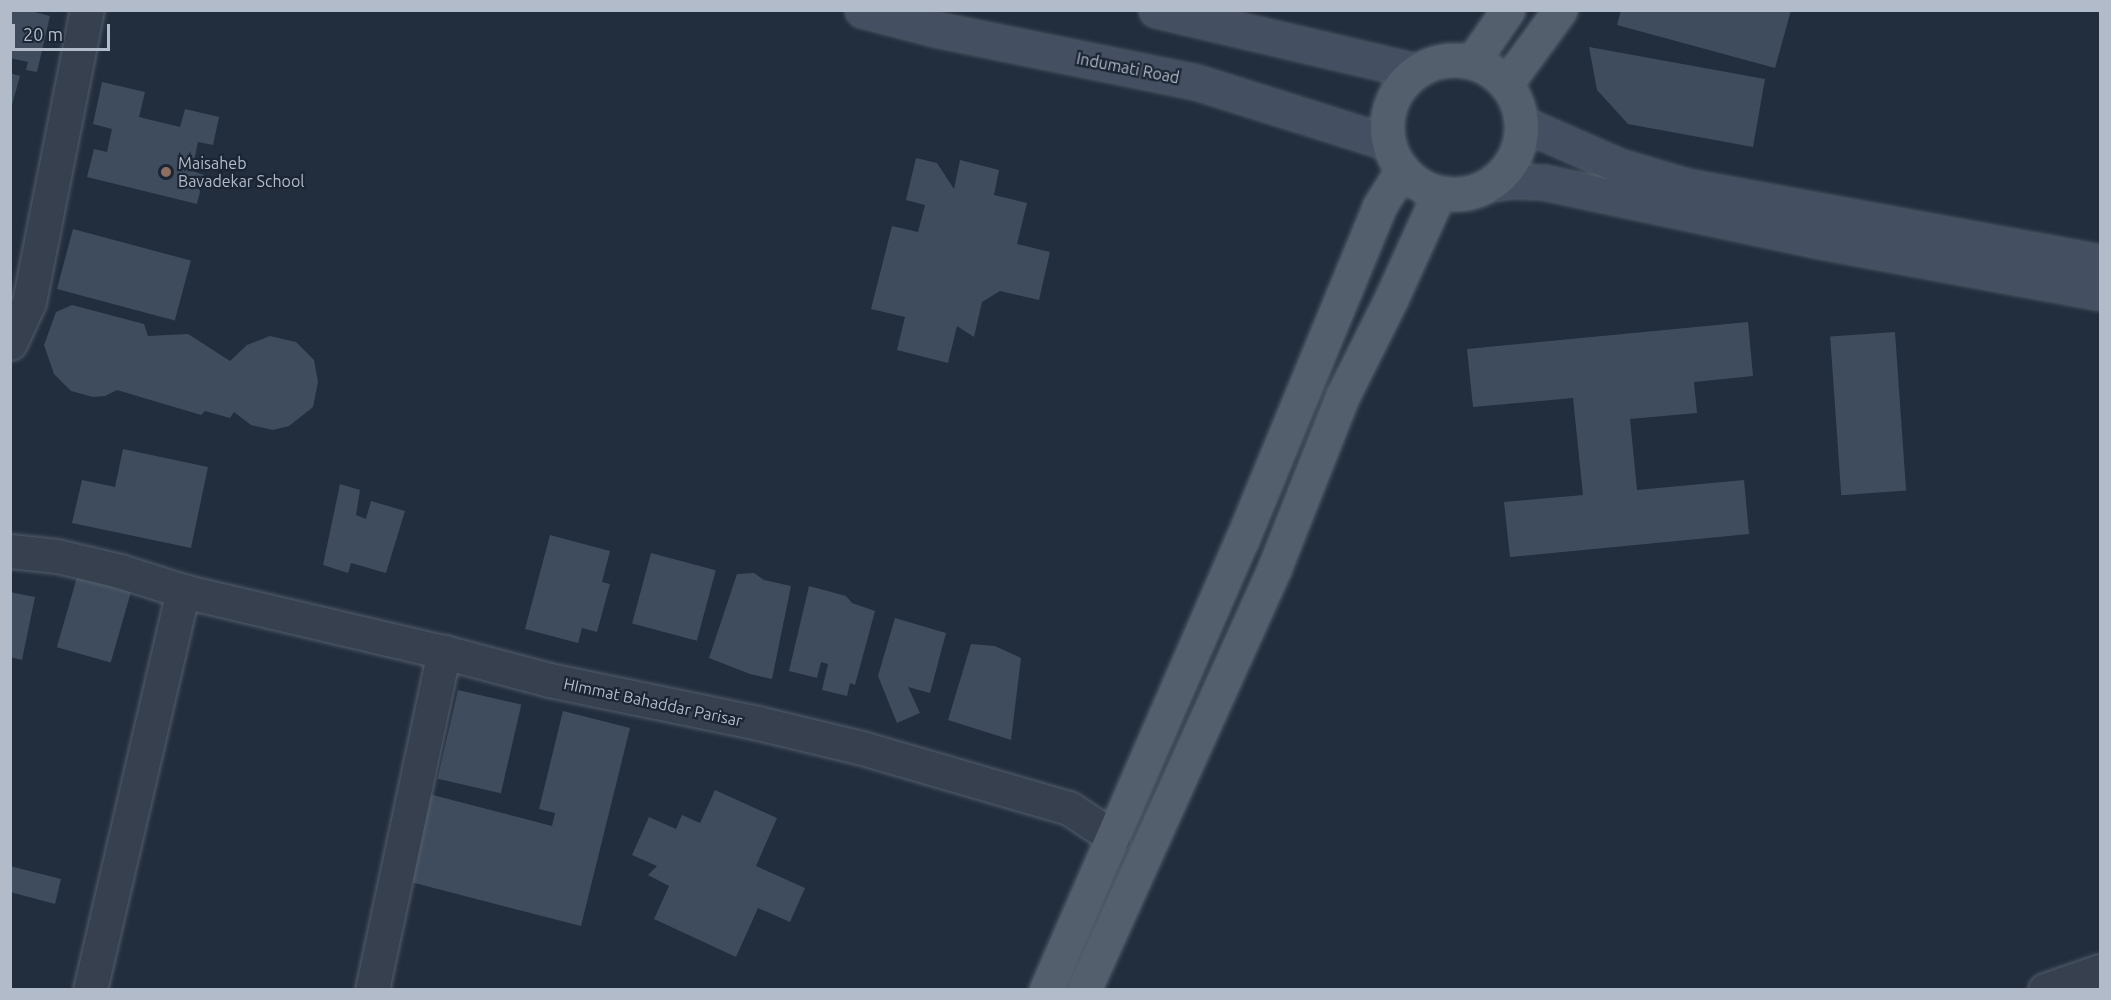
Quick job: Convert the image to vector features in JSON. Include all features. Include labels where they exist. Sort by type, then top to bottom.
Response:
[{"type":"main road","name":"Indumati Road","points":[[862,10],[934,29],[1196,82],[1395,156]]},
{"type":"main road","points":[[1156,10],[1416,71]]},
{"type":"main road","points":[[1472,62],[1508,10]]},
{"type":"main road","points":[[1506,84],[1560,10]]},
{"type":"main road","points":[[1046,990],[1242,540],[1379,207],[1395,156],[1388,115],[1397,90],[1416,71],[1439,60],[1456,59],[1472,62],[1491,70],[1506,84],[1517,102],[1521,123],[1519,147],[1508,168],[1490,184]]},
{"type":"main road","points":[[1521,123],[1619,166],[1686,186],[2100,262]]},
{"type":"main road","points":[[1395,156],[1422,186],[1439,193],[1468,193],[1490,184],[1511,181],[1543,182],[1815,240],[2100,293]]},
{"type":"main road","points":[[1084,990],[1274,569],[1342,397],[1391,299],[1439,193]]},
{"type":"street","points":[[10,343],[29,302],[87,10]]},
{"type":"street","name":"HImmat Bahaddar Parisar","points":[[10,551],[68,559],[120,571],[183,591],[444,652],[549,680],[758,723],[911,761],[1069,808],[1113,837]]},
{"type":"street","points":[[90,990],[183,591]]},
{"type":"street","points":[[372,990],[444,652]]},
{"type":"street","points":[[2045,990],[2100,971]]},
{"type":"building","points":[[10,10],[27,10],[50,16],[37,72],[26,70],[28,62],[10,58]]},
{"type":"building","points":[[1621,10],[1791,10],[1775,68],[1617,25]]},
{"type":"building","points":[[1589,47],[1765,79],[1753,147],[1628,124],[1597,90]]},
{"type":"building","points":[[10,73],[20,76],[11,108],[10,108]]},
{"type":"building","points":[[102,82],[145,92],[139,117],[180,127],[185,109],[219,117],[213,145],[198,142],[192,171],[204,175],[197,204],[87,177],[94,149],[107,152],[112,129],[93,124]]},
{"type":"building","points":[[916,158],[937,163],[954,189],[960,160],[999,170],[994,195],[1027,203],[1017,244],[1050,252],[1039,300],[1000,291],[982,302],[974,337],[957,326],[948,363],[897,350],[905,317],[871,309],[892,226],[918,232],[925,205],[906,200]]},
{"type":"building","points":[[73,229],[191,261],[175,320],[57,289]]},
{"type":"building","points":[[72,305],[144,324],[148,336],[188,334],[230,361],[247,345],[270,336],[296,342],[314,360],[318,382],[313,407],[289,426],[273,430],[251,425],[234,412],[230,418],[205,411],[201,415],[117,390],[105,396],[93,397],[71,391],[54,374],[44,345],[56,312]]},
{"type":"building","points":[[1748,322],[1753,376],[1694,382],[1697,413],[1630,419],[1637,490],[1744,480],[1749,534],[1510,557],[1504,502],[1583,495],[1573,398],[1473,407],[1467,349]]},
{"type":"building","points":[[1895,332],[1906,491],[1841,495],[1830,337]]},
{"type":"building","points":[[123,449],[208,467],[191,548],[72,523],[82,480],[115,487]]},
{"type":"building","points":[[340,484],[360,490],[356,515],[366,519],[371,501],[405,511],[386,573],[351,563],[348,573],[323,565]]},
{"type":"building","points":[[550,535],[610,551],[602,582],[610,584],[597,632],[582,628],[578,643],[525,629]]},
{"type":"building","points":[[651,553],[716,570],[697,641],[632,624]]},
{"type":"building","points":[[754,573],[764,580],[791,586],[772,679],[750,674],[709,658],[737,574]]},
{"type":"building","points":[[77,577],[131,592],[111,663],[57,647]]},
{"type":"building","points":[[809,586],[846,596],[852,603],[875,611],[855,685],[850,683],[847,696],[822,690],[828,664],[821,662],[817,678],[789,671]]},
{"type":"building","points":[[10,592],[35,597],[22,660],[10,657]]},
{"type":"building","points":[[895,618],[946,633],[930,693],[908,687],[920,713],[897,723],[878,676]]},
{"type":"building","points":[[971,644],[995,646],[1021,658],[1011,740],[948,720]]},
{"type":"building","points":[[458,690],[521,705],[501,793],[438,779]]},
{"type":"building","points":[[563,711],[630,728],[581,926],[403,880],[425,793],[552,826],[555,813],[539,809]]},
{"type":"building","points":[[715,790],[777,818],[756,866],[805,888],[790,922],[758,908],[736,957],[654,919],[669,886],[648,875],[657,866],[632,855],[649,817],[676,829],[682,815],[700,823]]},
{"type":"building","points":[[10,866],[61,879],[55,904],[10,892]]},
{"type":"place","name":"Maisaheb Bavadekar School","points":[[166,172]]}]
